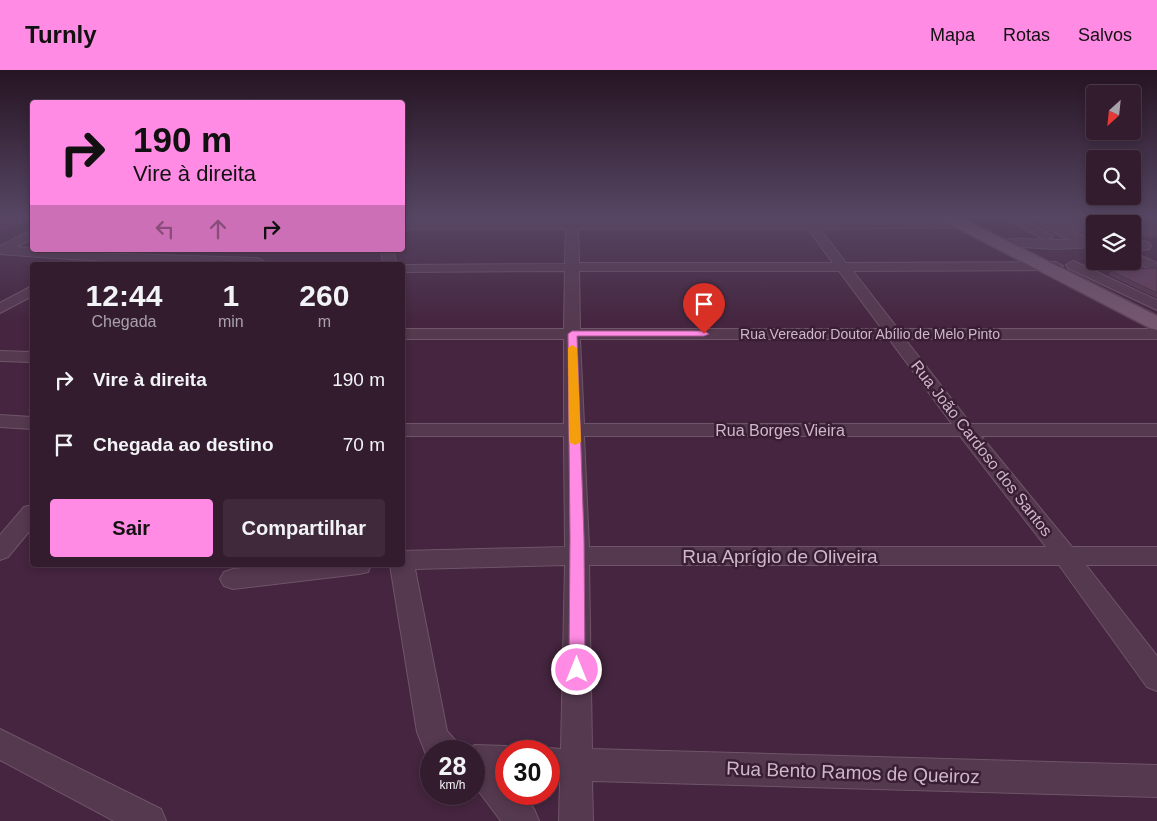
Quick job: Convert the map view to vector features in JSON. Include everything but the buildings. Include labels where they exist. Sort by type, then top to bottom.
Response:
[{"type":"main road","points":[[1025,253],[1157,316]]},
{"type":"main road","points":[[1028,253],[1157,324]]},
{"type":"street","points":[[81,262],[96,253]]},
{"type":"street","points":[[97,253],[241,262]]},
{"type":"street","points":[[571,253],[577,556],[563,764],[576,821]]},
{"type":"street","name":"Rua João Cardoso dos Santos","points":[[833,253],[965,429],[1066,556],[1157,678]]},
{"type":"street","points":[[405,268],[844,268],[1048,264],[1085,253]]},
{"type":"street","points":[[1141,259],[1157,268]]},
{"type":"street","points":[[1086,262],[1073,264],[1157,306]]},
{"type":"street","points":[[0,309],[30,291]]},
{"type":"street","points":[[0,300],[30,301]]},
{"type":"street","name":"Rua Vereador Doutor Abílio de Melo Pinto","points":[[405,334],[1157,334]]},
{"type":"street","points":[[0,356],[30,357]]},
{"type":"street","points":[[0,421],[30,423]]},
{"type":"street","name":"Rua Borges Vieira","points":[[405,430],[1157,430]]},
{"type":"street","points":[[0,550],[30,515]]},
{"type":"street","name":"Rua Aprígio de Oliveira","points":[[405,560],[577,556],[1157,556]]},
{"type":"street","points":[[233,579],[341,567]]},
{"type":"street","points":[[403,567],[432,732],[435,740]]},
{"type":"street","points":[[0,744],[149,821]]},
{"type":"street","points":[[485,762],[522,821]]},
{"type":"street","name":"Rua Bento Ramos de Queiroz","points":[[563,764],[1157,781]]},
{"type":"slow traffic","points":[[572,348],[575,442]]},
{"type":"route","points":[[577,670],[577,538],[572,334],[704,334]]}]
